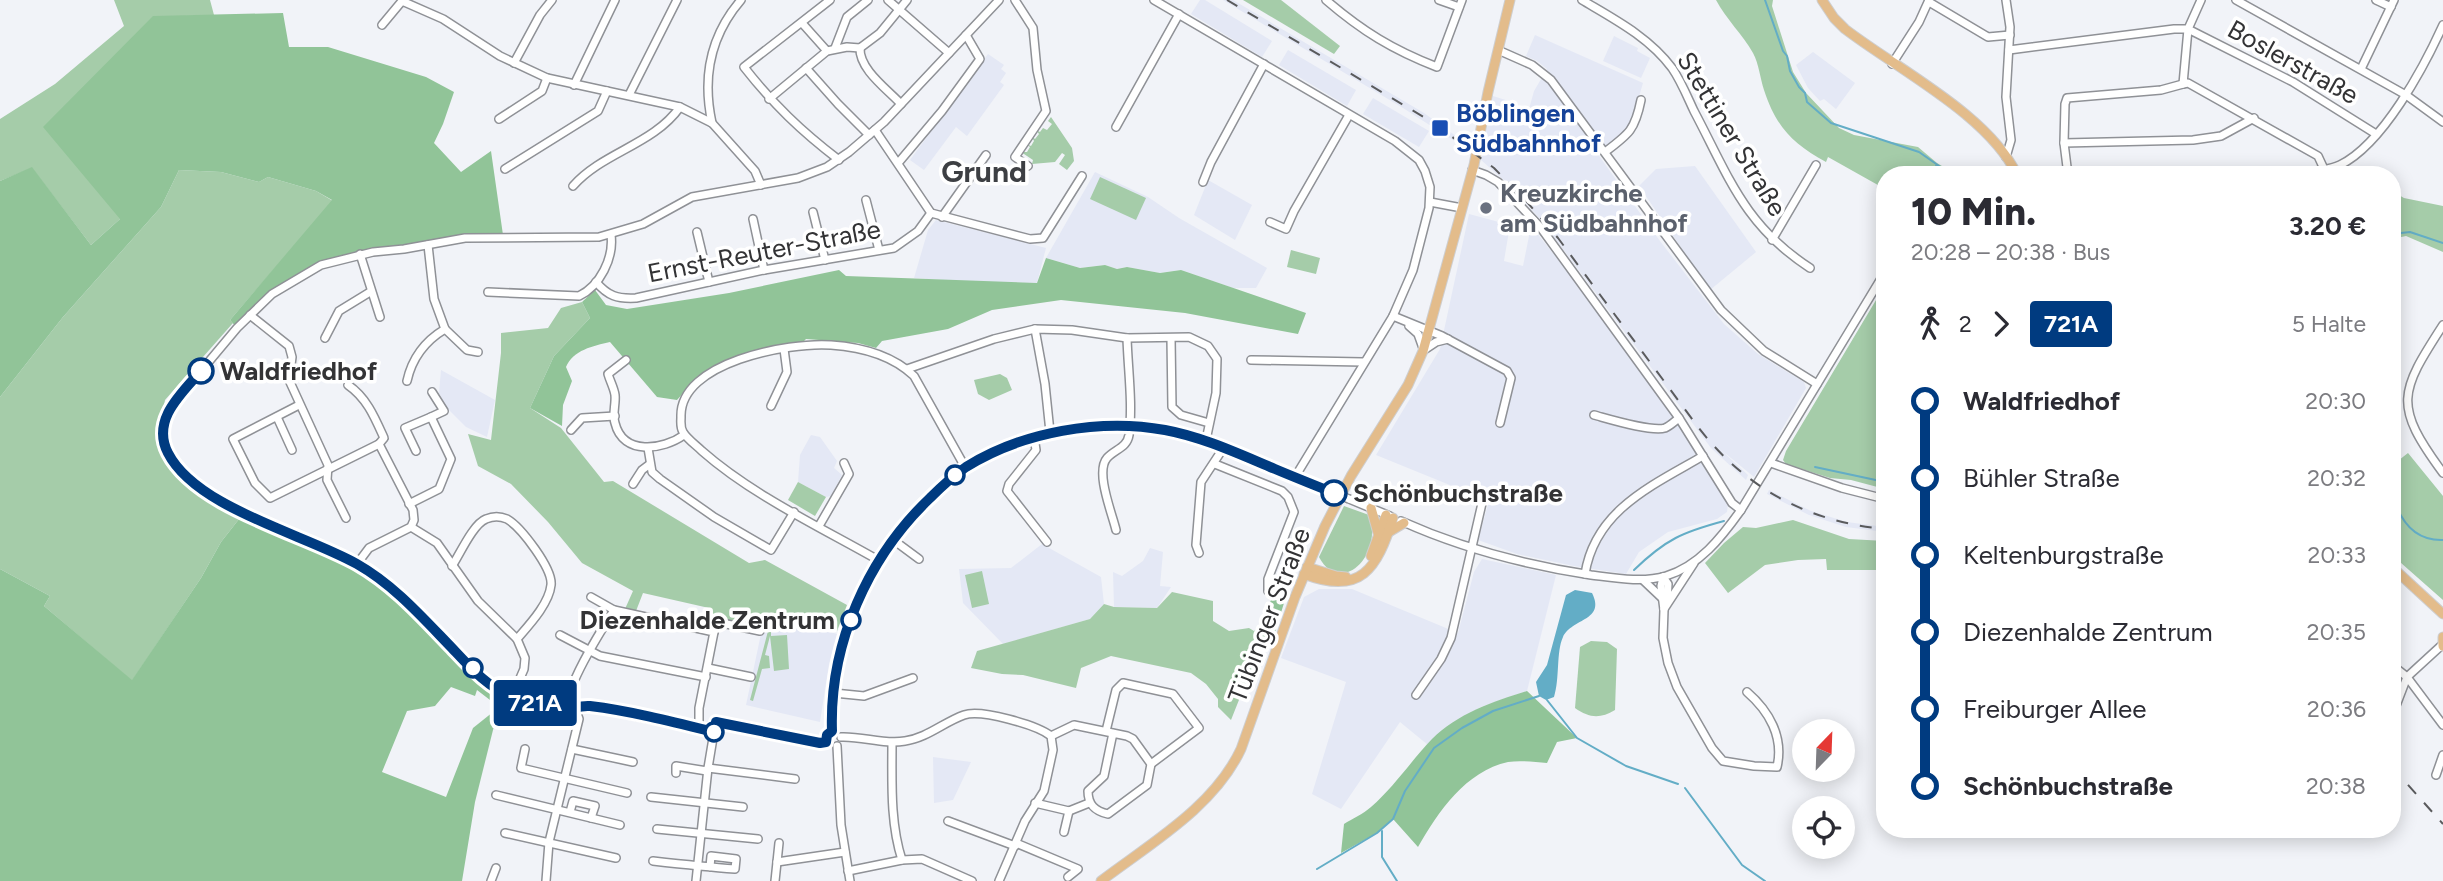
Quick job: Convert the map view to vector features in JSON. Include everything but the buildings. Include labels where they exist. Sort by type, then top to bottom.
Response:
[{"type":"main road","name":"Tübinger Straße","points":[[1101,881],[1197,807],[1220,785],[1241,749],[1314,550],[1347,483],[1408,385],[1423,351],[1472,170],[1510,0]]},
{"type":"main road","points":[[1822,0],[1845,29],[1954,106],[1985,134],[2012,166]]},
{"type":"main road","points":[[1371,508],[1384,533]]},
{"type":"main road","points":[[1306,570],[1326,577],[1343,577],[1360,571],[1370,559],[1390,516]]},
{"type":"main road","points":[[1384,533],[1404,523]]},
{"type":"main road","points":[[1314,550],[1326,577]]},
{"type":"main road","points":[[2401,575],[2443,613],[2443,623]]},
{"type":"main road","points":[[1295,597],[1309,585],[1326,577]]},
{"type":"street","points":[[514,62],[540,15],[552,0]]},
{"type":"street","points":[[574,85],[615,0]]},
{"type":"street","points":[[629,94],[677,0]]},
{"type":"street","points":[[712,123],[707,75],[711,49],[741,0]]},
{"type":"street","points":[[830,0],[744,67],[796,127],[839,160]]},
{"type":"street","points":[[769,99],[831,49],[847,17],[868,0]]},
{"type":"street","points":[[887,0],[949,53]]},
{"type":"street","points":[[802,23],[831,49],[860,48],[880,33],[907,0]]},
{"type":"street","points":[[837,746],[716,722],[697,724],[587,706],[561,711],[512,697],[497,689],[471,667],[400,595],[357,564],[241,511],[218,499],[186,476],[170,457],[162,436],[163,424],[168,411],[250,315],[272,294],[321,265],[360,254],[465,238],[591,238],[611,235],[643,224],[692,197],[798,178],[839,160],[872,132],[999,0]]},
{"type":"street","points":[[1015,0],[1033,28],[1037,70],[1046,111],[1015,157],[1028,166]]},
{"type":"street","points":[[1154,0],[1395,141],[1415,156],[1425,171],[1430,187],[1430,202],[1408,286],[1393,316],[1295,477]]},
{"type":"street","points":[[1326,0],[1359,29],[1437,67],[1460,4],[1439,0]]},
{"type":"street","name":"Stettiner Straße","points":[[1582,0],[1641,37],[1673,69],[1732,185],[1757,222],[1772,240],[1810,268]]},
{"type":"street","points":[[2006,0],[2010,35],[2006,97],[2011,140],[2011,148],[2006,157]]},
{"type":"street","points":[[2183,84],[2188,29],[2201,0]]},
{"type":"street","points":[[2236,0],[2406,95],[2443,122]]},
{"type":"street","points":[[2361,69],[2393,4],[2376,0]]},
{"type":"street","points":[[382,25],[402,1],[443,19],[500,56],[547,78],[680,107],[712,123],[755,171],[761,185]]},
{"type":"street","points":[[1892,64],[1929,1],[1989,37],[2010,35]]},
{"type":"street","points":[[1116,127],[1179,14]]},
{"type":"street","points":[[2336,166],[2376,134],[2406,95],[2443,25]]},
{"type":"street","points":[[2009,50],[2188,29]]},
{"type":"street","name":"Boslerstraße","points":[[2188,29],[2293,82],[2376,134]]},
{"type":"street","points":[[899,162],[942,111],[979,59],[966,35]]},
{"type":"street","points":[[860,48],[859,58],[901,104]]},
{"type":"street","points":[[1498,50],[1527,62],[1547,76],[1721,310],[1755,344],[1817,384]]},
{"type":"street","points":[[1203,183],[1211,162],[1264,64]]},
{"type":"street","points":[[806,68],[838,104],[872,132],[899,162],[931,213],[1030,239],[1044,238],[1082,176]]},
{"type":"street","points":[[499,119],[529,102],[542,91],[547,78]]},
{"type":"street","points":[[2067,166],[2064,143],[2067,98],[2161,90],[2189,83],[2318,156],[2319,166]]},
{"type":"street","points":[[505,169],[598,111],[607,91]]},
{"type":"street","points":[[1605,152],[1630,133],[1641,100]]},
{"type":"street","points":[[573,186],[584,174],[660,129],[672,119],[680,107]]},
{"type":"street","points":[[1270,222],[1286,229],[1349,115]]},
{"type":"street","points":[[2064,143],[2193,140],[2221,136],[2253,118]]},
{"type":"street","points":[[942,217],[986,155]]},
{"type":"street","points":[[1772,240],[1816,165]]},
{"type":"street","points":[[1472,170],[1498,182],[1533,218],[1679,418],[1732,503],[1741,510]]},
{"type":"street","points":[[866,200],[879,250]]},
{"type":"street","points":[[1430,202],[1462,208]]},
{"type":"street","points":[[813,212],[825,260]]},
{"type":"street","name":"Ernst-Reuter-Straße","points":[[596,282],[606,294],[619,299],[636,298],[764,270],[894,248],[918,231],[931,213]]},
{"type":"street","points":[[753,219],[764,270]]},
{"type":"street","points":[[697,232],[709,282]]},
{"type":"street","points":[[488,292],[579,296],[589,292],[609,260],[611,235]]},
{"type":"street","points":[[428,245],[434,299],[445,329],[467,350],[478,352]]},
{"type":"street","points":[[360,254],[380,317]]},
{"type":"street","points":[[1664,603],[1694,563],[1713,546],[1741,510],[1876,287]]},
{"type":"street","points":[[325,338],[339,311],[370,292]]},
{"type":"street","points":[[250,315],[289,346],[292,357],[289,380],[328,465],[327,480],[346,518]]},
{"type":"street","points":[[1393,316],[1448,339],[1510,374],[1500,423]]},
{"type":"street","points":[[1404,321],[1418,334],[1423,351],[1436,342],[1448,339]]},
{"type":"street","points":[[2443,326],[2416,370],[2407,393],[2413,427],[2443,473]]},
{"type":"street","points":[[407,381],[417,355],[445,329]]},
{"type":"street","points":[[1035,329],[1050,432]]},
{"type":"street","points":[[907,369],[995,339],[1035,329],[1072,330],[1127,338],[1189,337],[1208,346],[1216,356],[1217,383],[1206,440]]},
{"type":"street","points":[[1116,530],[1102,470],[1107,458],[1123,447],[1128,438],[1127,338]]},
{"type":"street","points":[[1171,338],[1172,407],[1181,415],[1209,423]]},
{"type":"street","points":[[878,560],[717,464],[684,435],[680,406],[697,383],[718,367],[784,349],[828,345],[878,354],[907,369],[914,376],[965,467]]},
{"type":"street","points":[[771,406],[787,372],[784,349]]},
{"type":"street","points":[[626,359],[608,374],[615,396],[615,424],[624,439],[639,447],[648,448],[674,442],[684,435]]},
{"type":"street","points":[[1251,360],[1363,362]]},
{"type":"street","points":[[299,405],[233,439],[255,483],[270,498],[379,444],[384,438],[370,408],[359,393],[348,385]]},
{"type":"street","points":[[416,451],[405,428],[444,411],[432,392]]},
{"type":"street","points":[[1594,415],[1658,428],[1665,428],[1679,418]]},
{"type":"street","points":[[571,430],[582,418],[615,416]]},
{"type":"street","points":[[277,417],[292,450]]},
{"type":"street","points":[[409,503],[439,489],[451,459],[431,417]]},
{"type":"street","points":[[826,742],[827,735],[832,731],[837,671],[851,622],[878,560],[892,540],[918,510],[965,467],[997,451],[1050,432],[1103,426],[1129,427],[1164,429],[1206,440],[1404,523],[1472,548],[1545,567],[1642,580],[1664,577],[1694,563]]},
{"type":"street","points":[[1034,437],[1036,450],[1009,484],[1007,491],[1047,541]]},
{"type":"street","points":[[379,444],[414,513],[411,527]]},
{"type":"street","points":[[1199,553],[1196,545],[1202,482],[1223,447]]},
{"type":"street","points":[[648,448],[653,472],[660,479],[714,517],[771,550],[794,512]]},
{"type":"street","points":[[1585,574],[1600,533],[1618,509],[1703,456]]},
{"type":"street","points":[[818,526],[849,474],[845,463]]},
{"type":"street","points":[[1771,463],[1842,488],[1876,497]]},
{"type":"street","points":[[634,484],[642,470],[650,464]]},
{"type":"street","points":[[1215,464],[1282,491],[1292,504],[1294,512],[1268,579],[1268,591]]},
{"type":"street","points":[[1416,695],[1441,659],[1451,638],[1483,499]]},
{"type":"street","points":[[452,566],[483,520],[501,517],[520,531],[541,559],[551,584],[546,600],[517,639]]},
{"type":"street","points":[[357,564],[369,548],[411,527]]},
{"type":"street","points":[[411,527],[437,543],[478,601],[517,639],[525,658],[524,669],[512,697]]},
{"type":"street","points":[[892,540],[919,559]]},
{"type":"street","points":[[1664,577],[1668,584],[1664,603],[1663,638],[1668,663],[1677,687],[1718,758],[1735,764],[1777,767],[1780,753],[1778,737],[1767,714],[1747,692]]},
{"type":"street","points":[[1642,580],[1664,603]]},
{"type":"street","points":[[591,597],[614,610],[714,632]]},
{"type":"street","points":[[546,881],[549,842],[579,719],[571,709],[568,698],[590,650],[614,610]]},
{"type":"street","points":[[697,724],[717,622],[760,631]]},
{"type":"street","points":[[560,635],[600,656],[706,677]]},
{"type":"street","points":[[2401,693],[2407,677],[2443,643]]},
{"type":"street","points":[[708,668],[751,677]]},
{"type":"street","points":[[2401,672],[2443,725]]},
{"type":"street","points":[[834,693],[864,696],[913,678]]},
{"type":"street","points":[[1123,683],[1173,694],[1199,728],[1151,764],[1147,785],[1108,814],[1098,812],[1089,803],[1088,791],[1104,776],[1116,690],[1123,683]]},
{"type":"street","points":[[832,731],[841,737],[892,743],[908,741],[961,716],[976,713],[1036,726],[1051,736],[1053,750],[1044,792],[1035,803],[999,881]]},
{"type":"street","points":[[696,881],[716,722]]},
{"type":"street","points":[[697,724],[714,732]]},
{"type":"street","points":[[1051,736],[1074,725],[1109,732],[1133,739],[1151,764]]},
{"type":"street","points":[[841,737],[837,746],[845,852],[850,881]]},
{"type":"street","points":[[892,743],[893,809],[897,845],[902,860]]},
{"type":"street","points":[[525,749],[521,768],[626,793]]},
{"type":"street","points":[[572,749],[633,762]]},
{"type":"street","points":[[2436,775],[2443,755]]},
{"type":"street","points":[[676,773],[676,766],[795,779]]},
{"type":"street","points":[[496,795],[620,825]]},
{"type":"street","points":[[651,797],[743,807]]},
{"type":"street","points":[[570,812],[573,801],[595,806],[592,818]]},
{"type":"street","points":[[1035,803],[1069,811],[1089,803]]},
{"type":"street","points":[[1064,832],[1069,811]]},
{"type":"street","points":[[948,821],[1078,869],[1068,877]]},
{"type":"street","points":[[657,830],[758,839]]},
{"type":"street","points":[[505,833],[615,858]]},
{"type":"street","points":[[775,881],[779,843]]},
{"type":"street","points":[[777,862],[845,852]]},
{"type":"street","points":[[848,871],[902,860],[922,859],[972,881]]},
{"type":"street","points":[[653,861],[710,867]]},
{"type":"street","points":[[491,881],[496,868]]},
{"type":"shaded area","points":[[1200,0],[1205,0],[1272,41],[1262,57],[1191,14]]},
{"type":"shaded area","points":[[1223,0],[1233,0],[1424,113],[1471,147],[1470,151],[1403,108]]},
{"type":"shaded area","points":[[1535,35],[1643,83],[1631,124],[1597,153],[1724,324],[1758,354],[1804,382],[1806,388],[1754,477],[1720,449],[1748,475],[1746,480],[1711,448],[1542,221],[1506,182],[1481,160],[1493,96],[1512,102],[1510,111],[1520,119],[1529,109],[1534,91],[1547,69],[1526,56]]},
{"type":"shaded area","points":[[1614,36],[1638,48],[1637,51],[1650,58],[1641,78],[1603,61]]},
{"type":"shaded area","points":[[1288,50],[1356,90],[1347,106],[1279,65]]},
{"type":"shaded area","points":[[1813,52],[1855,83],[1836,109],[1824,99],[1820,101],[1808,88],[1796,65]]},
{"type":"shaded area","points":[[988,54],[1004,65],[1001,69],[1006,73],[1000,82],[1004,85],[967,136],[956,127],[924,170],[910,160]]},
{"type":"shaded area","points":[[1373,98],[1429,131],[1419,147],[1363,114]]},
{"type":"shaded area","points":[[1695,166],[1756,252],[1710,290],[1639,186],[1656,169]]},
{"type":"shaded area","points":[[1095,172],[1148,197],[1179,218],[1267,268],[1256,288],[1233,288],[1181,270],[1160,273],[1127,267],[1117,269],[1105,265],[1080,268],[1046,258]]},
{"type":"shaded area","points":[[1208,180],[1252,205],[1235,240],[1194,215]]},
{"type":"shaded area","points":[[1469,214],[1510,225],[1504,261],[1523,266],[1531,226],[1574,279],[1672,415],[1728,504],[1727,512],[1717,519],[1668,532],[1639,552],[1626,574],[1574,566],[1517,554],[1478,540],[1489,501],[1376,455],[1440,349]]},
{"type":"shaded area","points":[[936,220],[1046,248],[1037,283],[914,278],[928,230]]},
{"type":"shaded area","points":[[441,370],[495,400],[487,437],[466,427],[447,408],[439,393]]},
{"type":"shaded area","points":[[811,435],[820,437],[837,461],[834,468],[842,475],[831,496],[826,497],[798,482],[800,455]]},
{"type":"shaded area","points":[[1769,490],[1811,511],[1847,522],[1876,526],[1876,531],[1846,527],[1809,515],[1767,494]]},
{"type":"shaded area","points":[[1042,544],[1101,577],[1104,604],[1090,619],[1003,644],[963,603],[959,569],[1011,568]]},
{"type":"shaded area","points":[[1150,548],[1163,552],[1160,586],[1171,587],[1157,608],[1114,607],[1113,572],[1122,576],[1143,561]]},
{"type":"shaded area","points":[[1482,559],[1556,575],[1527,691],[1481,707],[1449,726],[1428,745],[1400,722],[1341,809],[1312,794],[1346,682],[1281,658],[1304,597],[1319,589],[1352,589],[1458,633],[1474,572]]},
{"type":"shaded area","points":[[806,624],[837,634],[829,664],[820,722],[746,705],[762,629],[765,625]]},
{"type":"shaded area","points":[[933,757],[971,762],[953,800],[934,803]]},
{"type":"green space","points":[[114,0],[210,0],[214,15],[153,17],[120,219],[91,245],[32,168],[0,181],[0,119],[55,84],[124,26]]},
{"type":"green space","points":[[1243,0],[1281,0],[1340,46],[1334,54]]},
{"type":"green space","points":[[1716,0],[1773,0],[1772,6],[1793,72],[1806,93],[1839,128],[1854,135],[1918,147],[1942,166],[1876,166],[1876,184],[1828,157],[1826,162],[1804,148],[1787,133],[1774,114],[1753,53]]},
{"type":"green space","points":[[283,13],[289,47],[328,47],[426,77],[454,92],[434,143],[461,172],[491,151],[503,235],[426,242],[325,263],[285,286],[237,328],[230,320],[332,200],[316,191],[268,177],[259,182],[221,172],[179,170],[161,207],[63,317],[0,397],[0,181],[32,167],[91,245],[120,219],[43,127],[153,16]]},
{"type":"green space","points":[[1051,117],[1072,148],[1074,161],[1067,170],[1059,164],[1065,155],[1062,153],[1055,162],[1032,164],[1033,160],[1021,152],[1027,152],[1030,147],[1026,144],[1031,146],[1034,141],[1032,137],[1035,139],[1039,134],[1036,130],[1047,130],[1052,124],[1048,121]]},
{"type":"green space","name":"Waldfriedhof","points":[[179,170],[221,172],[259,182],[268,177],[316,191],[333,201],[230,320],[233,323],[165,400],[158,438],[173,465],[205,493],[243,514],[221,542],[201,578],[132,681],[44,606],[50,596],[0,569],[0,397],[63,317],[161,207]]},
{"type":"green space","points":[[1100,177],[1146,198],[1136,220],[1090,199]]},
{"type":"green space","points":[[2401,196],[2443,206],[2443,252],[2406,236],[2401,237]]},
{"type":"green space","points":[[1291,250],[1320,258],[1316,274],[1287,267]]},
{"type":"green space","points":[[1046,258],[1080,268],[1105,265],[1117,269],[1127,267],[1160,273],[1181,270],[1306,313],[1298,334],[1185,313],[1061,300],[992,310],[948,329],[882,341],[876,348],[858,343],[806,339],[801,344],[746,354],[707,370],[693,381],[677,400],[657,397],[610,342],[584,350],[569,361],[566,367],[572,381],[563,405],[562,426],[530,408],[554,356],[590,318],[582,302],[595,290],[606,305],[627,309],[729,293],[839,270],[846,276],[1037,283]]},
{"type":"green space","points":[[1876,300],[1876,487],[1830,478],[1786,464],[1783,460]]},
{"type":"green space","points":[[582,302],[590,318],[554,356],[530,408],[561,428],[604,482],[613,481],[749,563],[765,560],[847,605],[837,631],[796,622],[765,625],[760,631],[708,620],[709,608],[643,593],[636,611],[625,609],[633,591],[582,563],[548,522],[511,484],[478,466],[468,434],[491,440],[501,333],[548,328],[561,308]]},
{"type":"green space","points":[[1000,374],[1007,378],[1012,390],[989,400],[978,394],[974,380]]},
{"type":"green space","points":[[2408,453],[2443,496],[2443,600],[2401,563],[2401,458]]},
{"type":"green space","points":[[798,482],[826,497],[815,516],[788,500]]},
{"type":"green space","points":[[1344,506],[1369,515],[1372,530],[1365,557],[1358,566],[1348,572],[1338,573],[1328,568],[1319,557]]},
{"type":"green space","points":[[243,514],[340,556],[383,581],[497,689],[490,700],[477,690],[475,696],[451,687],[435,706],[407,711],[382,772],[446,797],[473,728],[493,712],[494,726],[475,802],[462,881],[0,881],[0,569],[50,596],[44,606],[132,680],[201,578],[221,542]]},
{"type":"green space","points":[[1793,520],[1849,539],[1876,540],[1876,570],[1827,570],[1826,559],[1765,565],[1728,593],[1705,563],[1743,527],[1756,528]]},
{"type":"green space","points":[[982,571],[989,604],[972,608],[965,575]]},
{"type":"green space","points":[[1282,573],[1292,577],[1272,642],[1263,641],[1264,636],[1254,631],[1260,627]]},
{"type":"green space","points":[[1172,592],[1213,601],[1213,621],[1229,631],[1249,628],[1264,637],[1231,720],[1218,707],[1218,699],[1206,684],[1191,673],[1111,656],[1081,668],[1076,688],[1023,675],[971,668],[977,651],[1090,619],[1104,604],[1114,607],[1157,608]]},
{"type":"green space","points":[[768,631],[771,636],[787,635],[789,669],[774,671],[770,636],[765,655],[769,656],[770,668],[762,669],[753,701],[750,700]]},
{"type":"green space","points":[[1591,641],[1607,642],[1617,649],[1615,710],[1599,716],[1585,714],[1575,708],[1580,647]]},
{"type":"green space","points":[[1527,691],[1577,738],[1557,742],[1547,763],[1508,762],[1479,774],[1444,807],[1418,847],[1393,819],[1377,833],[1341,853],[1344,824],[1365,812],[1379,799],[1442,730],[1476,709]]},
{"type":"water","points":[[1575,590],[1592,593],[1595,609],[1563,637],[1554,697],[1546,700],[1539,696],[1536,682],[1547,665],[1566,595]]},
{"type":"waterway","points":[[1765,0],[1787,56],[1790,71],[1805,93],[1807,102],[1831,123],[1919,152],[1939,166]]},
{"type":"waterway","points":[[2401,233],[2410,232],[2443,243]]},
{"type":"waterway","points":[[1815,467],[1876,480]]},
{"type":"waterway","points":[[2401,516],[2409,527],[2423,537],[2443,540]]},
{"type":"waterway","points":[[1634,570],[1676,538],[1724,521]]},
{"type":"waterway","points":[[1317,869],[1377,833],[1393,819],[1405,791],[1434,748],[1493,711],[1539,696]]},
{"type":"waterway","points":[[1547,700],[1577,738],[1626,766],[1678,784]]},
{"type":"waterway","points":[[1685,788],[1742,865],[1765,881]]},
{"type":"waterway","points":[[1382,831],[1382,857],[1397,881]]},
{"type":"railway","points":[[1227,0],[1432,122],[1494,168],[1558,238],[1698,427],[1736,468],[1780,498],[1804,510],[1830,519],[1876,528]]},
{"type":"railway","points":[[2401,777],[2443,824]]},
{"type":"bus line","name":"721A","points":[[201,371],[168,411],[162,436],[174,463],[198,485],[241,511],[340,555],[383,581],[471,667],[504,694],[561,711],[587,706],[714,732],[716,722],[826,742],[827,735],[832,731],[837,671],[846,637],[869,576],[878,560],[918,510],[965,467],[1026,439],[1050,432],[1103,426],[1164,429],[1206,440],[1334,493]]},
{"type":"place","name":"Böblingen Südbahnhof","points":[[1440,128]]},
{"type":"place","name":"Kreuzkirche am Südbahnhof","points":[[1486,208]]},
{"type":"place","name":"Waldfriedhof","points":[[201,371]]},
{"type":"place","name":"Schönbuchstraße","points":[[1334,493]]},
{"type":"place","name":"Diezenhalde Zentrum","points":[[851,620]]},
{"type":"district","name":"Grund","points":[[984,171]]}]
